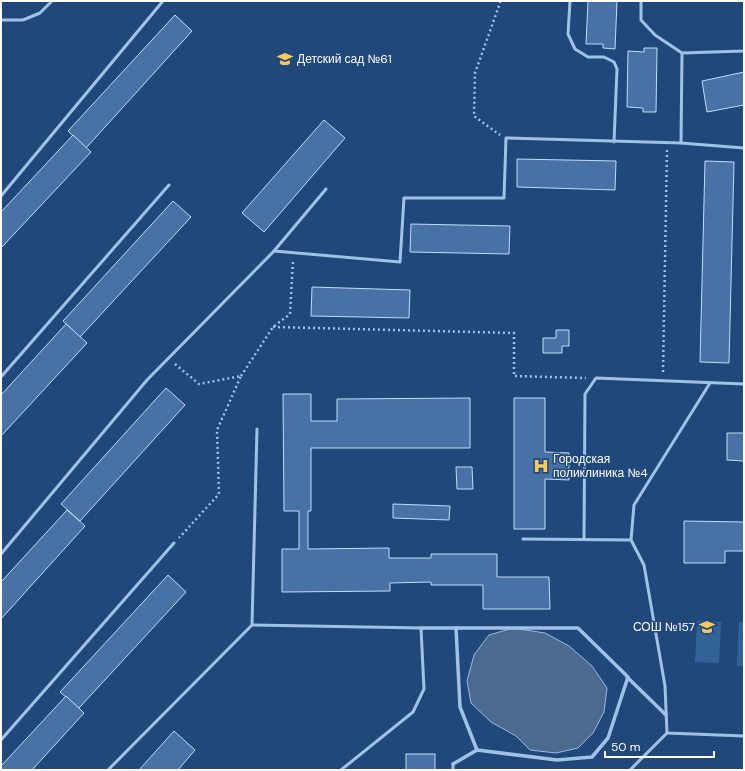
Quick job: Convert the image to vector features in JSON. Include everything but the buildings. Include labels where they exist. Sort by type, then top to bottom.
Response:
[{"type":"street","points":[[421,628],[578,628],[666,716]]},
{"type":"street","points":[[456,628],[460,707],[477,750]]},
{"type":"street","points":[[453,764],[477,750],[558,760],[592,757],[608,738],[628,677]]},
{"type":"lane","points":[[1,20],[23,20],[40,14],[50,1]]},
{"type":"lane","points":[[1,196],[163,1]]},
{"type":"lane","points":[[570,1],[568,34],[575,49],[588,57],[604,57],[614,62],[617,68],[614,142]]},
{"type":"lane","points":[[641,1],[641,20],[655,35],[682,53],[744,51]]},
{"type":"lane","points":[[681,143],[682,53]]},
{"type":"lane","points":[[274,251],[400,262],[404,198],[504,198],[506,138],[681,143],[744,148]]},
{"type":"lane","points":[[1,377],[169,185]]},
{"type":"lane","points":[[1,554],[147,380],[274,251],[326,189]]},
{"type":"lane","points":[[584,540],[584,394],[596,378],[744,384]]},
{"type":"lane","points":[[667,733],[665,686],[644,565],[631,540],[634,505],[710,383]]},
{"type":"lane","points":[[108,770],[252,625],[257,429]]},
{"type":"lane","points":[[523,539],[631,540]]},
{"type":"lane","points":[[1,740],[174,543]]},
{"type":"lane","points":[[252,625],[421,628],[424,689],[412,712],[341,770]]},
{"type":"lane","points":[[630,770],[667,733],[744,736]]},
{"type":"lane","points":[[453,764],[453,770]]},
{"type":"path","points":[[500,1],[475,73],[474,116],[506,138]]},
{"type":"path","points":[[663,381],[667,143]]},
{"type":"path","points":[[174,543],[219,494],[217,430],[241,376],[273,327],[290,314],[294,252]]},
{"type":"path","points":[[273,327],[514,333],[514,376],[596,378]]},
{"type":"path","points":[[168,358],[199,384],[241,376]]},
{"type":"shaded area","points":[[697,621],[721,622],[719,663],[695,662]]},
{"type":"shaded area","points":[[739,622],[744,622],[744,666],[737,666]]},
{"type":"shaded area","points":[[513,628],[545,633],[569,646],[592,666],[607,688],[604,712],[593,733],[578,748],[556,753],[530,750],[516,736],[491,722],[471,703],[467,681],[474,655],[489,635]]},
{"type":"place","name":"Детский сад №61","points":[[285,59]]},
{"type":"place","name":"Городская поликлиника №4","points":[[541,466]]},
{"type":"place","name":"СОШ №157","points":[[707,627]]}]
